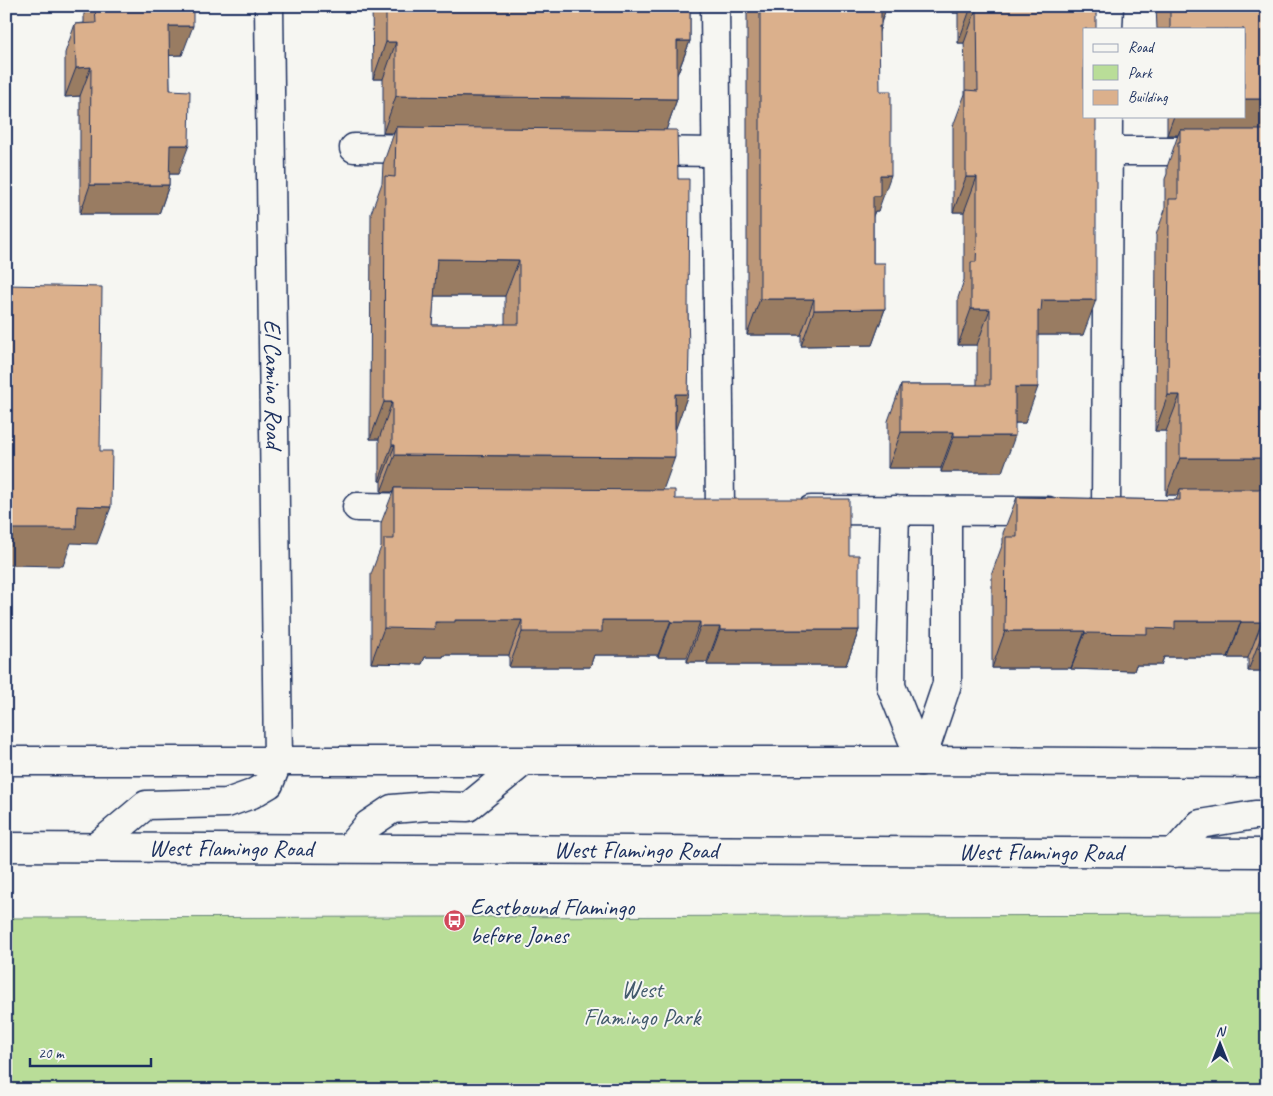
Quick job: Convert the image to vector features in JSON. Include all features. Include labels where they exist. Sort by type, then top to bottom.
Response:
[{"type":"street","name":"El Camino Road","points":[[269,6],[278,761]]},
{"type":"street","points":[[691,510],[730,510],[716,152],[715,6]]},
{"type":"street","points":[[1108,6],[1108,28]]},
{"type":"street","points":[[1106,511],[1108,118]]},
{"type":"street","points":[[354,148],[452,149]]},
{"type":"street","points":[[619,151],[716,152]]},
{"type":"street","points":[[1108,151],[1267,151]]},
{"type":"street","points":[[357,507],[446,508]]},
{"type":"street","points":[[788,510],[1135,511]]},
{"type":"street","points":[[895,510],[891,686],[921,760]]},
{"type":"street","points":[[921,760],[947,684],[947,511]]},
{"type":"street","points":[[6,761],[523,762],[921,760],[1267,763]]},
{"type":"street","points":[[96,847],[146,805],[227,803],[252,794],[269,784],[278,761]]},
{"type":"street","points":[[349,848],[368,825],[392,809],[428,806],[468,806],[523,762]]},
{"type":"street","points":[[1174,853],[1200,824],[1254,815],[1267,815]]},
{"type":"street","name":"West Flamingo Road","points":[[6,847],[1267,853]]},
{"type":"green space","name":"West Flamingo Park","points":[[1267,915],[1267,1090],[6,1090],[6,918]]},
{"type":"building","points":[[95,6],[193,6],[193,26],[169,26],[170,90],[190,91],[189,145],[170,145],[169,185],[90,185],[91,67],[76,68],[75,24],[96,23]]},
{"type":"building","points":[[386,6],[690,6],[690,41],[677,41],[677,99],[396,96],[396,42],[386,42]]},
{"type":"building","points":[[760,6],[881,6],[881,26],[879,26],[880,91],[891,91],[891,175],[880,175],[880,196],[873,196],[873,263],[885,263],[885,309],[814,310],[814,299],[760,299]]},
{"type":"building","points":[[1096,6],[1096,28],[1083,28],[1083,118],[1096,118],[1096,300],[1042,300],[1041,311],[1038,311],[1038,387],[1015,387],[1015,436],[954,436],[954,432],[901,432],[901,385],[990,385],[990,309],[971,309],[971,262],[976,262],[977,241],[977,177],[966,177],[966,90],[978,91],[977,7],[971,7]]},
{"type":"building","points":[[1170,6],[1267,6],[1267,99],[1246,99],[1246,28],[1170,28]]},
{"type":"building","points":[[396,127],[677,130],[678,179],[689,179],[689,350],[688,394],[675,394],[675,457],[395,455],[395,445],[392,445],[392,402],[384,402],[385,176],[395,177]],"holes":[[[437,259],[519,260],[519,324],[432,325]]]},
{"type":"building","points":[[1180,130],[1267,130],[1267,458],[1180,458],[1180,395],[1168,395],[1169,199],[1178,199],[1178,142],[1180,142]]},
{"type":"building","points":[[6,285],[102,287],[100,451],[112,451],[111,507],[77,506],[76,529],[6,529]]},
{"type":"building","points":[[394,488],[675,490],[675,499],[849,499],[849,555],[859,555],[859,630],[720,630],[720,627],[700,627],[700,622],[671,622],[671,620],[602,620],[602,632],[522,632],[522,620],[455,620],[455,622],[435,622],[435,629],[384,628],[384,539],[394,539]]},
{"type":"building","points":[[1180,489],[1267,489],[1267,634],[1262,634],[1262,622],[1241,621],[1175,621],[1175,629],[1147,628],[1147,634],[1085,633],[1085,631],[1005,631],[1006,537],[1017,537],[1017,497],[1180,500]]},
{"type":"place","name":"Eastbound Flamingo before Jones","points":[[454,921]]}]
